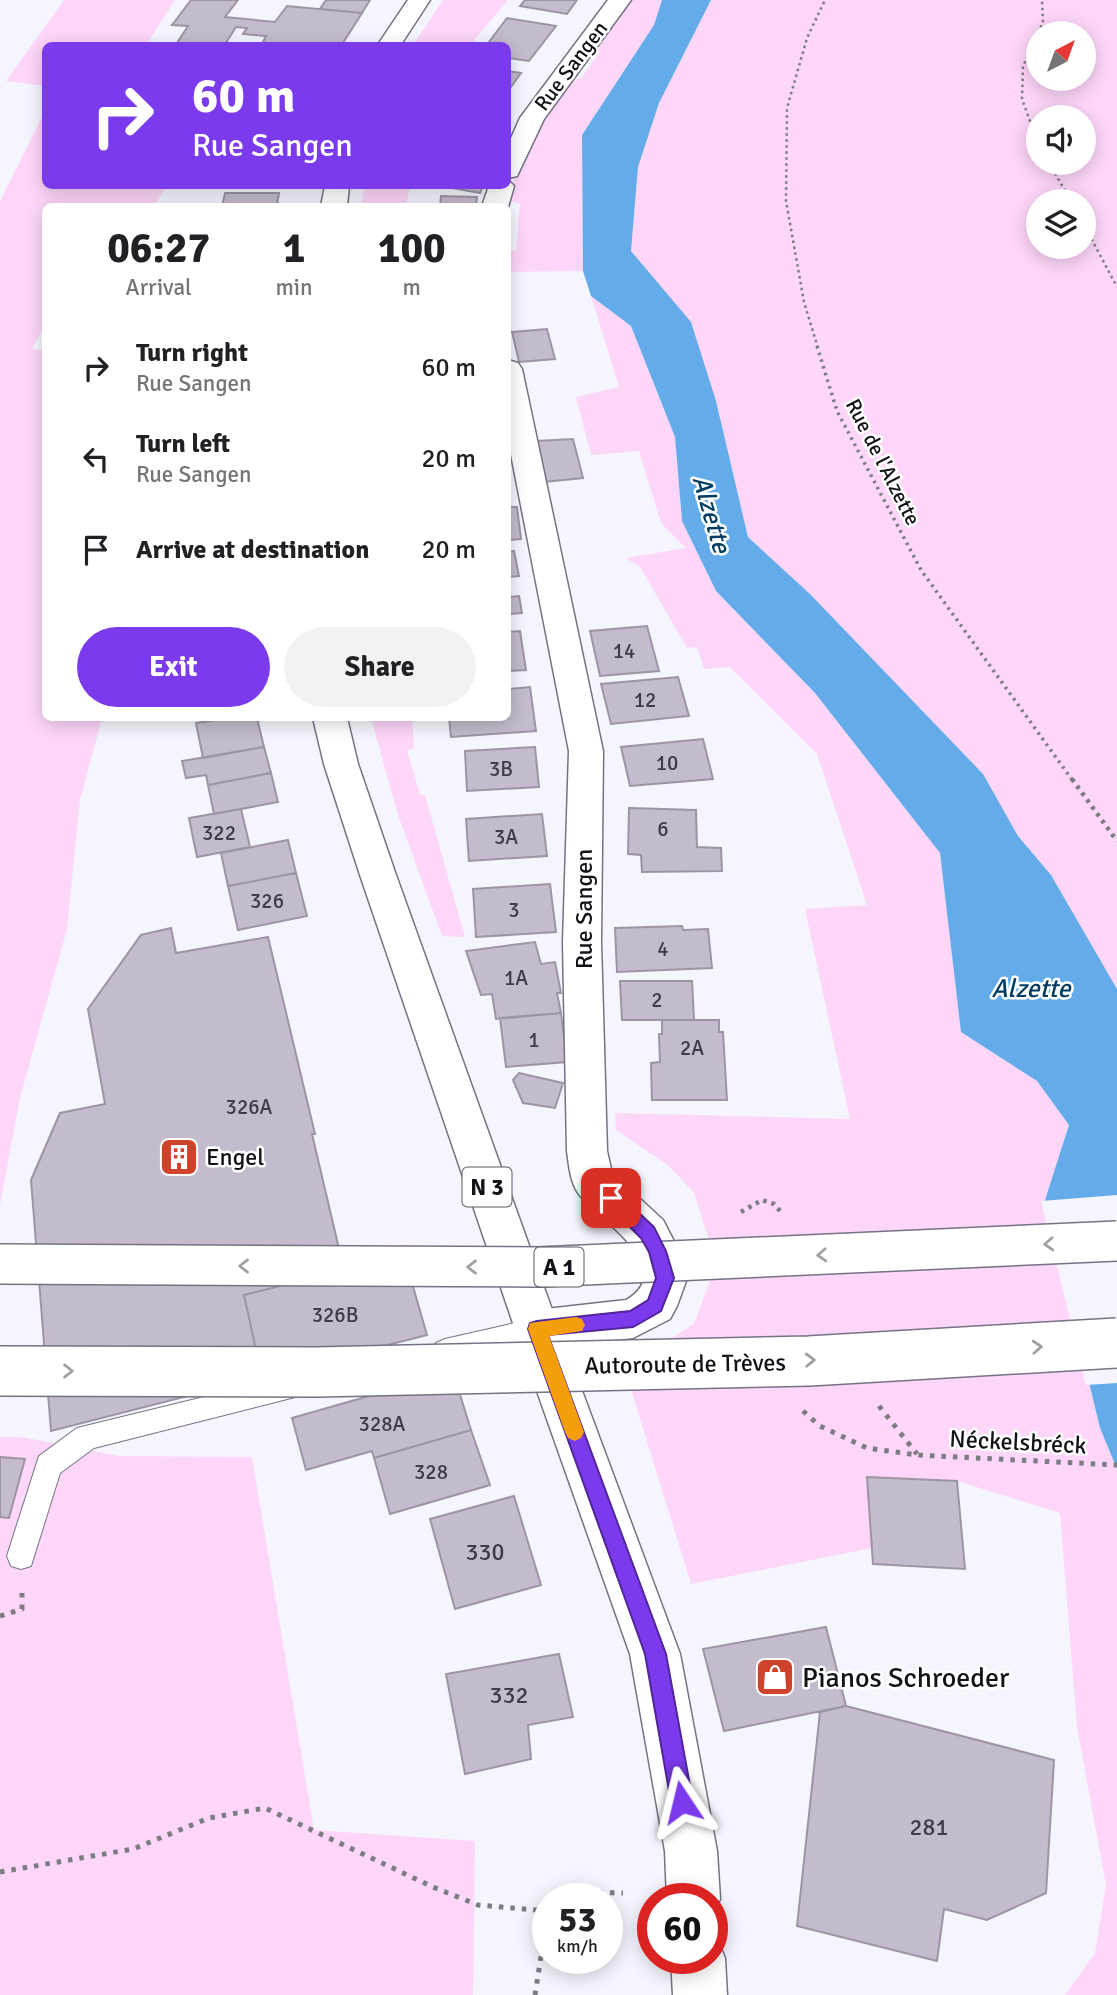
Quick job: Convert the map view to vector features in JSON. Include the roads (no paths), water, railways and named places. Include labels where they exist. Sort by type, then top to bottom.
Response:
[{"type":"main road","points":[[391,42],[419,0]]},
{"type":"main road","name":"Rue Sangen","points":[[511,164],[532,118],[620,0]]},
{"type":"main road","name":"Rue Sangen","points":[[511,384],[586,751],[582,942],[587,1151],[593,1181],[648,1233],[658,1251],[665,1278],[655,1306],[633,1319],[537,1329]]},
{"type":"main road","name":"N 3","points":[[331,721],[341,764],[378,875],[537,1329],[655,1654],[691,1851],[693,1883]]},
{"type":"main road","name":"A 1","points":[[0,1264],[539,1268],[1117,1241]]},
{"type":"main road","name":"Autoroute de Trèves","points":[[0,1371],[317,1372],[782,1361],[1117,1343]]},
{"type":"main road","points":[[699,1974],[700,1995]]},
{"type":"lane","points":[[21,1556],[50,1465],[87,1437],[537,1329]]},
{"type":"water","name":"Alzette","points":[[662,0],[711,0],[659,103],[638,167],[631,251],[691,322],[716,401],[748,537],[811,595],[983,774],[1018,836],[1051,875],[1117,989],[1117,1469],[1100,1428],[1045,1200],[1069,1125],[1037,1081],[961,1032],[940,853],[815,693],[716,591],[682,521],[675,437],[631,326],[591,296],[583,271],[582,135],[654,25]]},
{"type":"place","name":"Engel","points":[[179,1157]]},
{"type":"place","name":"Pianos Schroeder","points":[[775,1677]]}]
